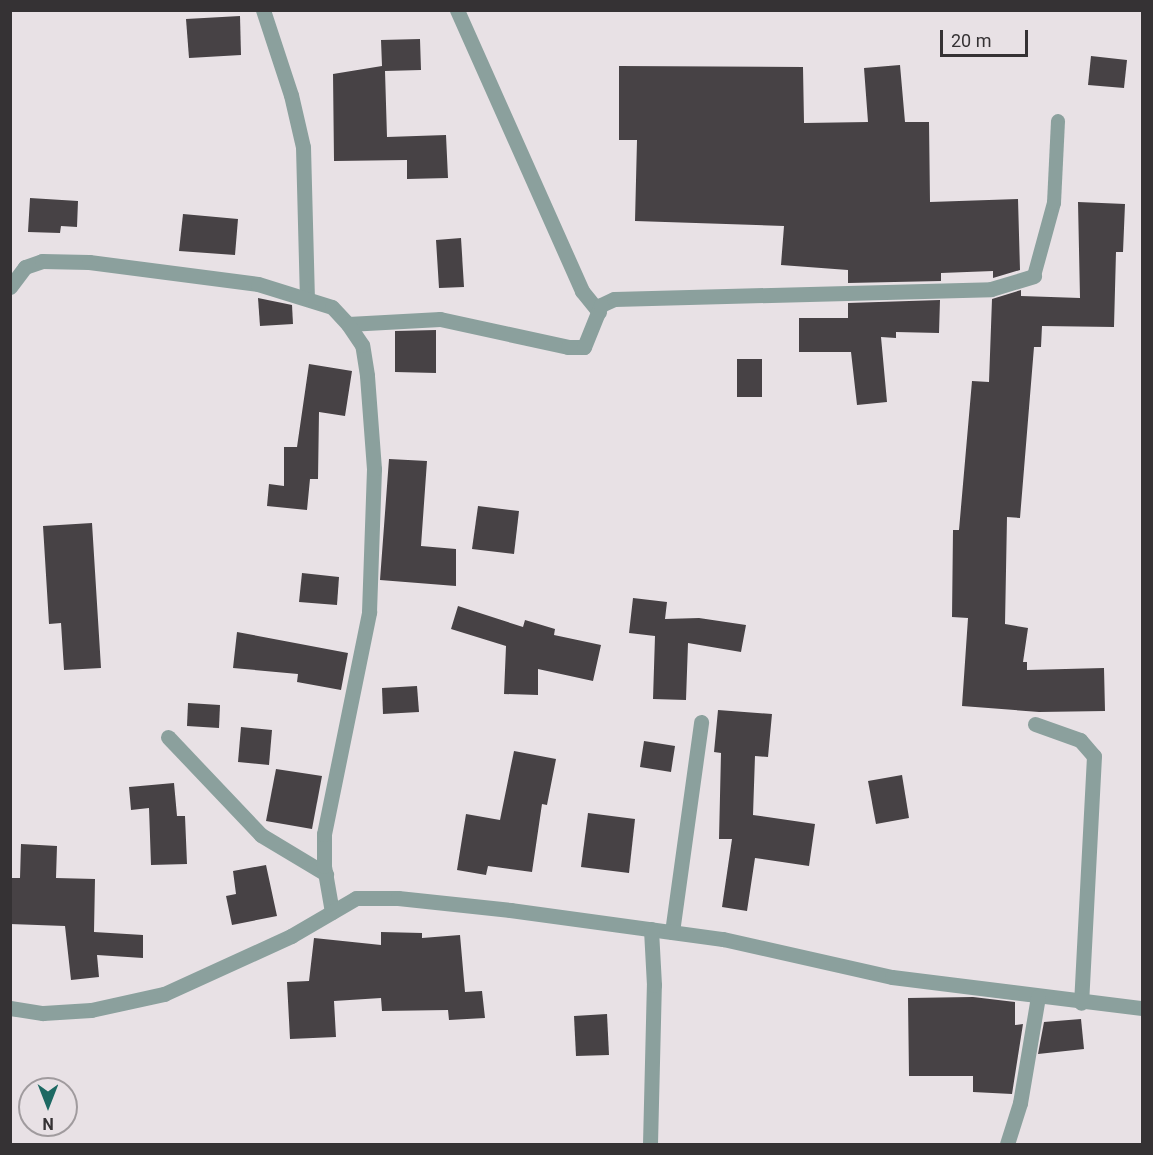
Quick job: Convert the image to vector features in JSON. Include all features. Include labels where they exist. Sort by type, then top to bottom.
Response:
[{"type":"street","points":[[263,10],[291,95],[303,147],[308,296]]},
{"type":"street","points":[[457,10],[582,291],[598,312]]},
{"type":"street","points":[[10,287],[24,267],[42,261],[89,262],[258,284],[308,296],[333,307],[362,345],[372,445],[369,612],[324,834],[326,874],[332,912]]},
{"type":"street","points":[[348,324],[440,319],[568,347],[584,347],[601,305],[614,299],[991,289],[1034,276]]},
{"type":"street","points":[[672,932],[701,722]]},
{"type":"street","points":[[1035,724],[1080,740],[1094,756],[1082,1003]]},
{"type":"street","points":[[168,737],[261,836],[326,874]]},
{"type":"street","points":[[10,1008],[43,1013],[91,1010],[164,994],[291,936],[356,898],[398,898],[723,939],[891,977],[1082,1003],[1143,1008]]},
{"type":"street","points":[[650,1144],[654,985],[651,929]]},
{"type":"street","points":[[1007,1144],[1020,1103],[1038,997]]},
{"type":"lane","points":[[1034,276],[1054,203],[1058,121]]},
{"type":"building","points":[[240,16],[241,55],[189,58],[186,19]]},
{"type":"building","points":[[420,39],[421,70],[385,71],[387,137],[446,135],[448,178],[407,179],[407,160],[334,161],[333,74],[382,66],[381,40]]},
{"type":"building","points":[[1091,56],[1127,60],[1124,88],[1088,85]]},
{"type":"building","points":[[900,65],[905,122],[929,122],[930,202],[1018,199],[1020,270],[993,278],[993,271],[941,273],[941,281],[848,283],[848,270],[781,265],[784,226],[635,221],[637,140],[619,140],[619,66],[803,67],[804,123],[868,122],[864,68]]},
{"type":"building","points":[[30,198],[78,201],[77,227],[61,226],[60,233],[28,232]]},
{"type":"building","points":[[1078,202],[1125,204],[1123,252],[1116,252],[1114,327],[1042,326],[1041,347],[1034,347],[1020,518],[1007,517],[1005,624],[1028,628],[1023,662],[1027,662],[1027,670],[1104,668],[1105,711],[1039,712],[962,706],[968,618],[952,617],[953,530],[959,530],[972,381],[989,382],[992,299],[1021,290],[1021,296],[1080,298]]},
{"type":"building","points":[[183,214],[238,219],[235,255],[179,251]]},
{"type":"building","points":[[461,238],[464,287],[439,288],[436,240]]},
{"type":"building","points":[[258,298],[292,305],[293,324],[260,326]]},
{"type":"building","points":[[940,300],[939,333],[896,332],[896,338],[881,337],[887,402],[857,405],[851,352],[799,352],[799,318],[848,318],[848,303]]},
{"type":"building","points":[[436,330],[436,373],[395,372],[395,331]]},
{"type":"building","points":[[737,359],[762,359],[762,397],[737,397]]},
{"type":"building","points":[[309,364],[352,371],[345,416],[319,412],[318,479],[310,479],[307,510],[267,506],[269,484],[284,486],[284,447],[297,447]]},
{"type":"building","points":[[389,459],[427,461],[421,546],[456,549],[456,586],[380,580]]},
{"type":"building","points":[[478,506],[519,511],[514,554],[472,549]]},
{"type":"building","points":[[92,523],[101,668],[64,670],[61,623],[49,624],[43,526]]},
{"type":"building","points":[[302,573],[339,577],[337,605],[299,602]]},
{"type":"building","points":[[633,598],[667,602],[665,619],[699,618],[746,625],[741,652],[688,643],[686,700],[653,699],[655,636],[629,633]]},
{"type":"building","points":[[458,606],[523,627],[525,620],[555,629],[554,635],[601,645],[593,681],[538,669],[538,695],[504,694],[506,646],[451,629]]},
{"type":"building","points":[[237,632],[348,653],[341,690],[297,682],[298,674],[233,668]]},
{"type":"building","points":[[417,686],[419,712],[383,714],[382,688]]},
{"type":"building","points":[[188,703],[220,705],[219,728],[187,726]]},
{"type":"building","points":[[718,710],[772,714],[768,757],[755,756],[753,815],[815,824],[809,866],[755,858],[747,911],[722,907],[732,839],[719,839],[721,753],[714,752]]},
{"type":"building","points":[[241,727],[272,730],[269,765],[238,762]]},
{"type":"building","points":[[644,741],[675,746],[671,772],[640,767]]},
{"type":"building","points":[[514,751],[556,759],[547,805],[542,804],[532,872],[488,866],[486,875],[457,870],[466,814],[500,820]]},
{"type":"building","points":[[276,769],[322,776],[312,829],[266,821]]},
{"type":"building","points":[[902,775],[909,818],[876,824],[868,781]]},
{"type":"building","points":[[174,783],[177,816],[185,816],[187,864],[151,865],[149,808],[131,810],[129,787]]},
{"type":"building","points":[[588,813],[635,819],[629,873],[581,867]]},
{"type":"building","points":[[21,844],[57,846],[56,878],[95,879],[94,932],[143,935],[143,958],[97,955],[99,977],[71,980],[65,926],[10,924],[11,878],[20,878]]},
{"type":"building","points":[[266,865],[277,916],[232,925],[226,896],[236,894],[233,871]]},
{"type":"building","points":[[381,932],[422,933],[422,938],[460,935],[465,992],[482,991],[485,1018],[449,1020],[448,1010],[382,1011],[381,998],[334,1001],[336,1037],[290,1039],[287,982],[309,981],[314,938],[381,945]]},
{"type":"building","points":[[973,997],[1015,1002],[1015,1025],[1023,1024],[1012,1094],[973,1092],[973,1076],[909,1076],[908,998]]},
{"type":"building","points":[[607,1014],[609,1055],[576,1056],[574,1016]]},
{"type":"building","points":[[1081,1019],[1084,1049],[1038,1054],[1044,1022]]}]
